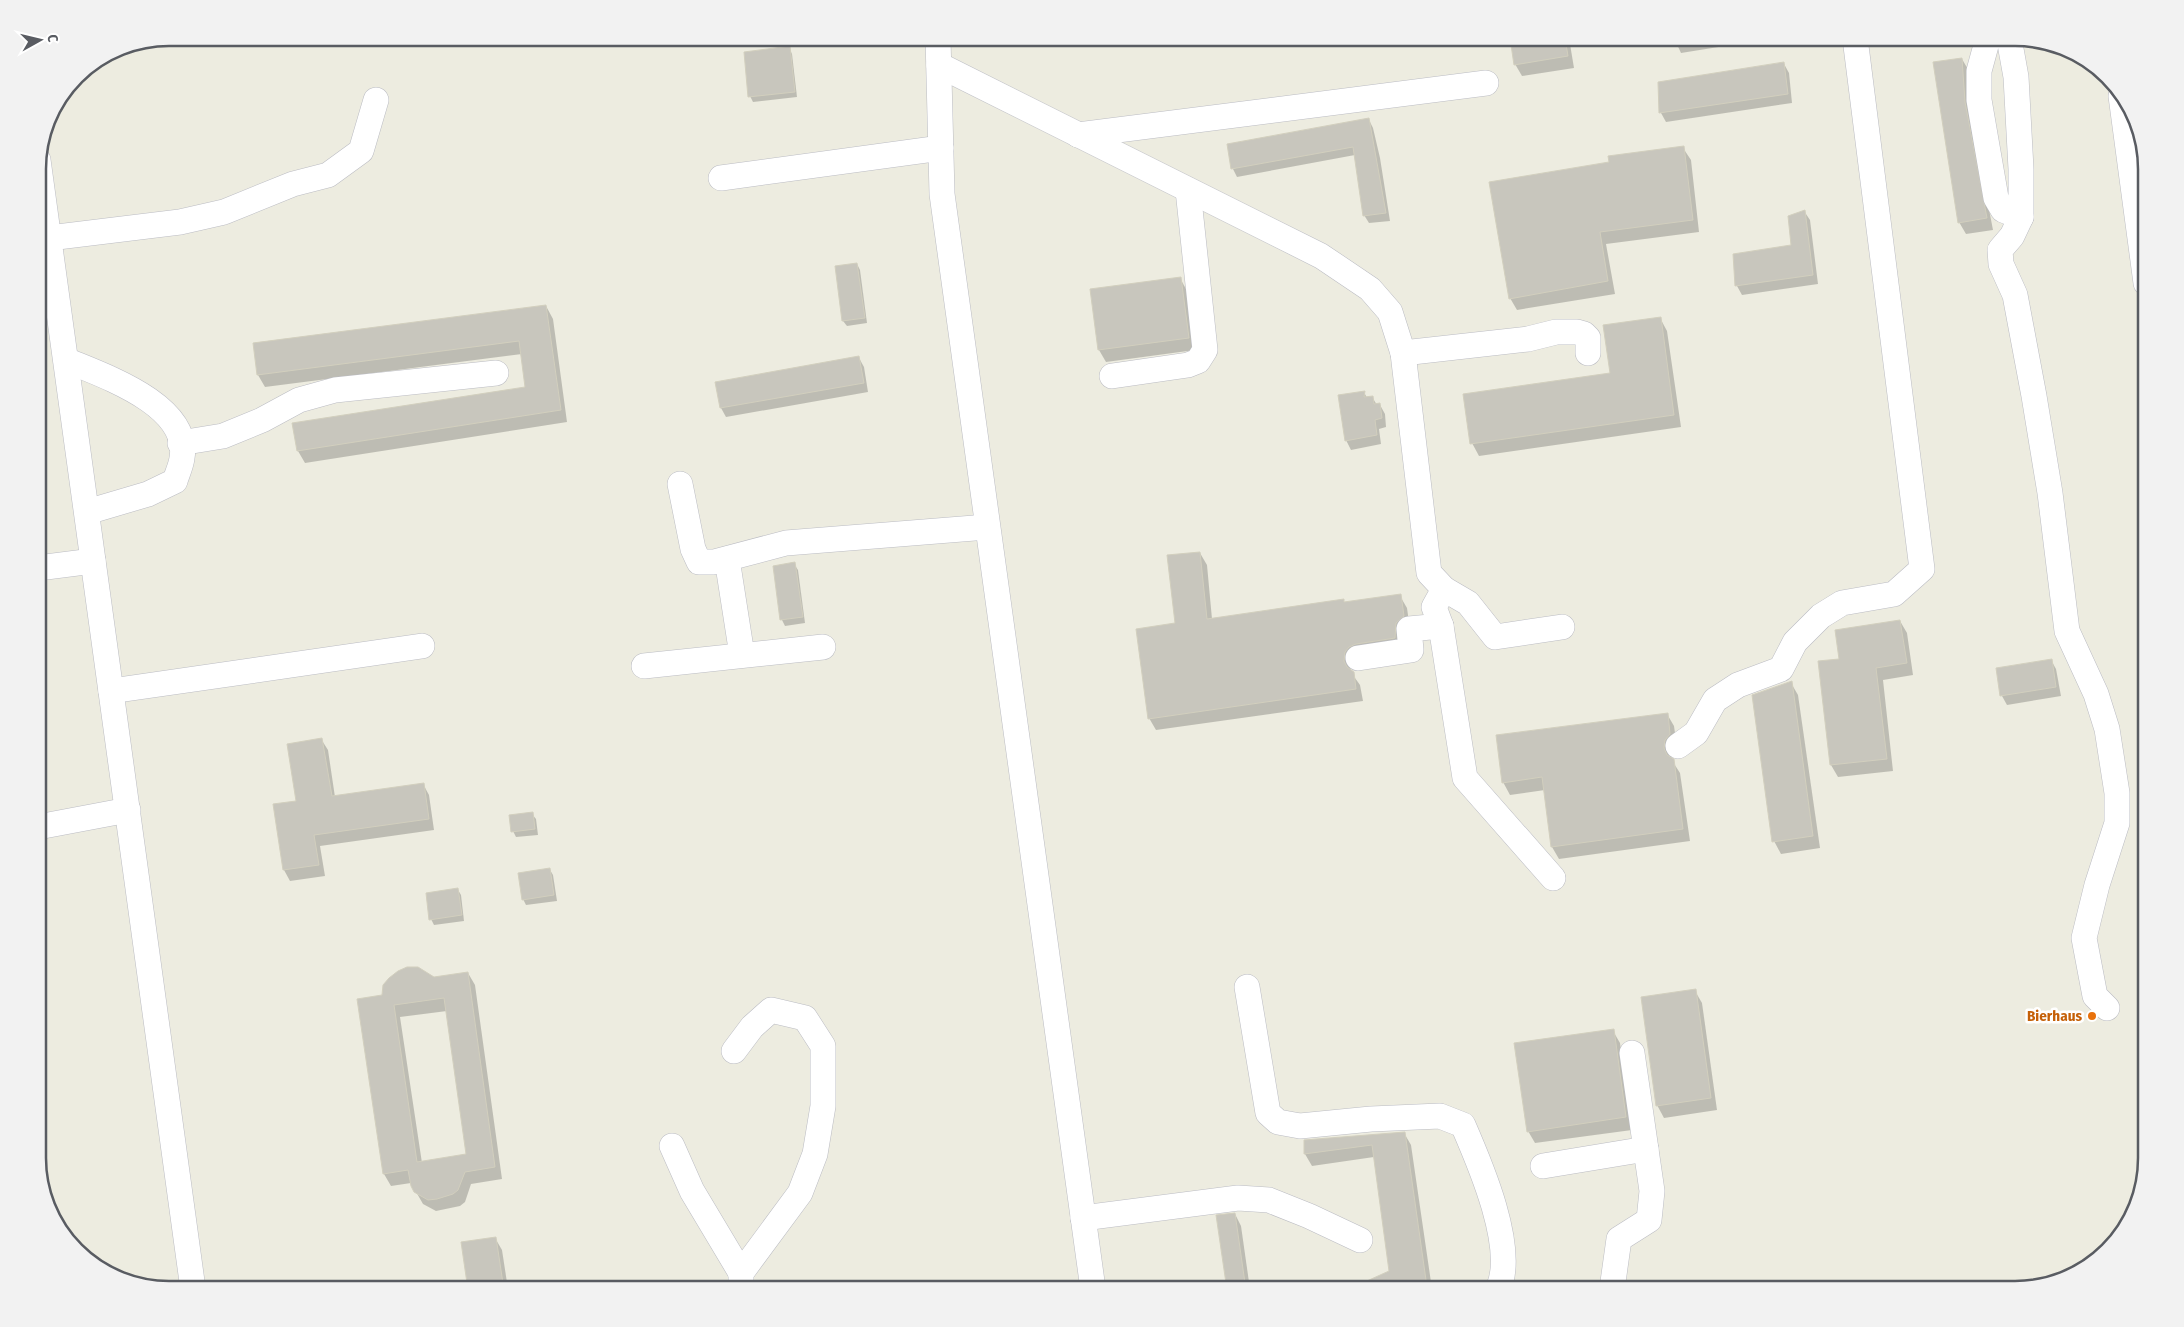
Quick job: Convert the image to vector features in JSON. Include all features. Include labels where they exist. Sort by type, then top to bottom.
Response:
[{"type":"street","points":[[938,46],[942,194],[1092,1281]]},
{"type":"street","points":[[1678,746],[1696,734],[1715,700],[1738,685],[1781,669],[1796,642],[1821,616],[1842,603],[1894,594],[1922,569],[1856,46]]},
{"type":"street","points":[[1986,46],[1979,71],[1979,100],[1996,198],[2003,210],[2021,217]]},
{"type":"street","points":[[2010,46],[2016,87],[2021,168],[2021,217],[2012,236],[2000,250],[2001,264],[2015,296],[2034,396],[2050,493],[2067,630],[2096,694],[2102,712],[2107,729],[2117,793],[2117,824],[2097,885],[2084,938],[2095,996],[2108,1008]]},
{"type":"street","points":[[939,65],[1321,256],[1370,289],[1390,312],[1403,353],[1429,573],[1444,589],[1468,603],[1495,637],[1562,627]]},
{"type":"street","points":[[1078,135],[1486,83]]},
{"type":"street","points":[[49,238],[180,222],[224,212],[293,184],[328,175],[361,151],[376,100]]},
{"type":"street","points":[[2123,112],[2137,216]]},
{"type":"street","points":[[721,178],[941,148]]},
{"type":"street","points":[[1112,376],[1188,365],[1198,361],[1205,350],[1188,190]]},
{"type":"street","points":[[47,224],[192,1281]]},
{"type":"street","points":[[1403,353],[1528,339],[1556,332],[1584,334],[1588,338],[1588,353]]},
{"type":"street","points":[[66,360],[114,380],[158,405],[178,429],[182,457],[175,481],[148,494],[86,512]]},
{"type":"street","points":[[180,443],[223,436],[299,400],[335,390],[496,373]]},
{"type":"street","points":[[680,484],[693,549],[700,562],[714,562],[786,543],[987,526]]},
{"type":"street","points":[[727,559],[742,655]]},
{"type":"street","points":[[47,567],[93,561]]},
{"type":"street","points":[[1444,589],[1434,608],[1441,626],[1465,778],[1553,878]]},
{"type":"street","points":[[1358,658],[1410,650],[1409,629],[1441,626]]},
{"type":"street","points":[[111,691],[422,646]]},
{"type":"street","points":[[644,666],[823,647]]},
{"type":"street","points":[[47,825],[128,810]]},
{"type":"street","points":[[1247,987],[1268,1113],[1278,1122],[1300,1126],[1371,1119],[1440,1116],[1463,1125],[1476,1155],[1501,1231],[1504,1261],[1502,1281]]},
{"type":"street","points":[[672,1146],[692,1191],[741,1281],[800,1193],[815,1154],[823,1106],[823,1046],[806,1018],[771,1010],[752,1027],[734,1051]]},
{"type":"street","points":[[1613,1281],[1619,1239],[1650,1220],[1652,1191],[1632,1053]]},
{"type":"street","points":[[1543,1166],[1646,1148]]},
{"type":"street","points":[[1083,1218],[1238,1198],[1269,1200],[1360,1240]]},
{"type":"building","points":[[790,46],[795,92],[748,97],[744,52]]},
{"type":"building","points":[[1511,46],[1566,46],[1568,56],[1514,65]]},
{"type":"building","points":[[1962,58],[1965,102],[1987,218],[1958,223],[1933,62]]},
{"type":"building","points":[[1784,62],[1788,94],[1659,113],[1658,82]]},
{"type":"building","points":[[1369,118],[1386,213],[1363,216],[1353,147],[1231,169],[1227,144]]},
{"type":"building","points":[[1684,146],[1693,220],[1600,232],[1608,281],[1509,299],[1489,182],[1609,162],[1608,156]]},
{"type":"building","points":[[1805,210],[1813,275],[1735,286],[1733,254],[1791,245],[1788,216]]},
{"type":"building","points":[[857,263],[865,318],[842,321],[835,266]]},
{"type":"building","points":[[1181,277],[1189,338],[1098,350],[1090,289]]},
{"type":"building","points":[[546,305],[561,410],[297,451],[292,423],[525,387],[519,341],[257,375],[253,343]]},
{"type":"building","points":[[1661,317],[1674,415],[1470,444],[1463,394],[1610,373],[1603,325]]},
{"type":"building","points":[[859,356],[864,383],[720,408],[715,382]]},
{"type":"building","points":[[1365,391],[1364,397],[1373,396],[1374,404],[1380,403],[1382,418],[1375,420],[1377,435],[1345,441],[1338,395]]},
{"type":"building","points":[[1200,552],[1207,619],[1344,599],[1344,602],[1401,594],[1404,616],[1396,623],[1395,638],[1356,644],[1349,647],[1345,652],[1344,661],[1347,667],[1354,672],[1356,689],[1148,719],[1136,629],[1175,623],[1167,555]]},
{"type":"building","points":[[795,562],[803,617],[780,620],[773,566]]},
{"type":"building","points":[[1900,620],[1907,663],[1876,668],[1887,759],[1830,765],[1818,661],[1839,659],[1835,630]]},
{"type":"building","points":[[2052,659],[2056,687],[2000,696],[1996,668]]},
{"type":"building","points":[[1792,681],[1813,836],[1772,842],[1752,695]]},
{"type":"building","points":[[1668,713],[1670,734],[1665,740],[1664,748],[1667,755],[1674,759],[1683,829],[1551,847],[1542,777],[1502,783],[1496,735]]},
{"type":"building","points":[[322,738],[332,796],[424,783],[429,819],[314,835],[319,865],[283,870],[273,804],[296,801],[287,744]]},
{"type":"building","points":[[533,812],[535,829],[511,832],[509,815]]},
{"type":"building","points":[[550,868],[554,895],[522,900],[518,873]]},
{"type":"building","points":[[458,888],[462,915],[429,920],[426,893]]},
{"type":"building","points":[[407,967],[418,967],[434,977],[468,972],[495,1167],[465,1172],[458,1190],[453,1194],[437,1199],[428,1200],[414,1192],[408,1170],[383,1174],[357,999],[382,995],[383,985],[398,971]],"holes":[[[444,998],[466,1154],[417,1162],[394,1005]]]},
{"type":"building","points":[[1696,989],[1711,1098],[1656,1106],[1641,997]]},
{"type":"building","points":[[1614,1029],[1626,1117],[1527,1132],[1514,1043]]},
{"type":"building","points":[[1405,1132],[1426,1280],[1367,1281],[1389,1271],[1372,1145],[1304,1154],[1304,1140]]},
{"type":"building","points":[[1235,1213],[1245,1281],[1226,1281],[1216,1215]]},
{"type":"building","points":[[496,1237],[503,1281],[467,1281],[461,1242]]},
{"type":"place","name":"Bierhaus","points":[[2092,1016]]}]
